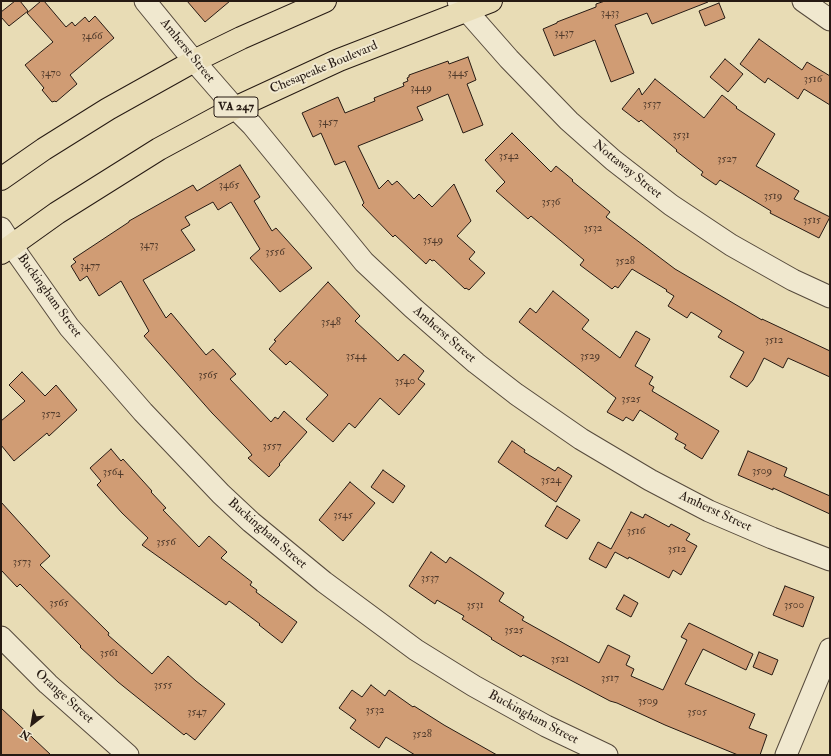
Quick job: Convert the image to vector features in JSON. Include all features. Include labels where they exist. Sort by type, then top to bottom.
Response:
[{"type":"main road","points":[[1,179],[44,149],[108,109],[194,61],[241,38],[325,1]]},
{"type":"main road","name":"Chesapeake Boulevard","points":[[5,242],[57,213],[159,149],[235,108],[462,6],[491,1]]},
{"type":"street","name":"Amherst Street","points":[[145,1],[194,61],[252,125],[364,262],[413,308],[476,363],[516,394],[582,439],[650,480],[709,511],[772,538],[830,560]]},
{"type":"street","points":[[803,1],[830,20]]},
{"type":"street","name":"Nottaway Street","points":[[462,6],[569,121],[613,160],[671,205],[731,245],[793,280],[830,297]]},
{"type":"street","name":"Buckingham Street","points":[[5,242],[19,256],[69,327],[143,412],[221,494],[251,522],[324,582],[416,650],[474,686],[539,723],[607,755]]},
{"type":"street","name":"Orange Street","points":[[1,637],[48,684],[128,755]]},
{"type":"street","points":[[786,755],[830,649]]},
{"type":"building","points":[[15,1],[20,1],[28,11],[9,26],[1,17],[1,12]]},
{"type":"building","points":[[41,1],[44,1],[66,27],[72,22],[75,26],[85,17],[89,22],[95,16],[114,38],[70,75],[77,84],[56,102],[52,102],[42,90],[44,88],[25,65],[53,42],[27,13]]},
{"type":"building","points":[[187,1],[230,1],[205,22]]},
{"type":"building","points":[[605,1],[708,2],[652,24],[647,13],[615,25],[634,73],[611,82],[595,40],[554,56],[543,29],[596,7],[596,4]]},
{"type":"building","points":[[719,3],[725,18],[705,26],[699,11]]},
{"type":"building","points":[[759,39],[802,70],[807,62],[830,76],[830,105],[804,89],[798,99],[768,78],[765,83],[740,64]]},
{"type":"building","points":[[468,57],[476,80],[467,84],[483,125],[463,133],[448,94],[417,107],[423,120],[358,146],[379,189],[388,180],[392,185],[397,181],[414,199],[419,194],[432,207],[454,184],[471,221],[457,236],[475,252],[469,259],[485,273],[469,290],[466,288],[465,289],[434,260],[432,261],[430,259],[426,264],[395,235],[393,237],[362,205],[364,203],[345,161],[335,165],[321,133],[313,137],[302,113],[338,97],[345,113],[375,101],[374,98],[404,86],[403,83],[408,81],[407,78],[409,75],[448,61],[449,64]]},
{"type":"building","points":[[725,59],[743,74],[728,92],[710,77]]},
{"type":"building","points":[[655,79],[704,118],[722,95],[737,107],[736,108],[775,134],[756,166],[799,191],[794,199],[830,217],[819,238],[770,213],[771,211],[720,180],[716,185],[701,175],[703,172],[676,151],[677,150],[641,120],[639,122],[622,109],[639,88],[642,95]]},
{"type":"building","points":[[512,133],[551,172],[556,166],[610,212],[606,217],[675,269],[762,320],[830,351],[830,377],[788,358],[783,368],[764,358],[753,380],[747,387],[730,377],[744,352],[718,337],[722,331],[691,312],[687,318],[668,306],[674,296],[666,291],[667,290],[632,269],[618,288],[615,286],[612,289],[580,265],[584,260],[531,216],[528,219],[496,191],[505,182],[485,160]]},
{"type":"building","points":[[240,165],[260,197],[254,201],[272,231],[276,228],[312,268],[280,292],[250,258],[260,249],[231,202],[218,210],[213,202],[185,217],[190,225],[181,230],[195,250],[143,280],[166,318],[171,313],[206,355],[213,349],[236,374],[230,379],[271,422],[275,417],[278,419],[284,411],[307,432],[269,477],[248,458],[252,455],[249,451],[212,413],[144,336],[149,331],[121,281],[99,296],[87,276],[80,281],[71,266],[76,262],[73,259],[129,221],[193,185],[197,191]]},
{"type":"building","points":[[328,282],[360,316],[355,321],[398,361],[404,354],[424,371],[418,379],[425,384],[399,415],[380,398],[355,428],[349,423],[333,442],[306,419],[328,395],[290,361],[286,365],[269,349],[276,341],[274,340]]},
{"type":"building","points":[[553,291],[589,320],[582,329],[620,358],[636,331],[650,339],[635,366],[653,377],[649,384],[654,387],[652,391],[719,431],[702,459],[684,448],[686,445],[675,439],[678,434],[640,410],[633,421],[626,417],[623,421],[607,412],[616,398],[519,322],[530,308],[536,313]]},
{"type":"building","points":[[22,372],[45,396],[56,385],[77,410],[49,436],[47,433],[14,461],[1,445],[1,421],[25,401],[9,385]]},
{"type":"building","points":[[512,441],[525,450],[524,452],[555,471],[558,467],[572,476],[556,502],[498,462]]},
{"type":"building","points":[[111,449],[121,461],[123,459],[152,491],[151,492],[166,508],[163,510],[199,547],[209,536],[227,552],[221,558],[252,582],[250,585],[257,590],[256,592],[297,622],[282,643],[259,625],[260,624],[229,601],[226,605],[142,545],[148,538],[122,513],[97,485],[101,481],[90,468]]},
{"type":"building","points":[[748,451],[787,468],[784,476],[830,496],[830,514],[773,488],[773,490],[738,475]]},
{"type":"building","points":[[383,470],[405,486],[393,503],[371,487]]},
{"type":"building","points":[[350,482],[375,503],[343,541],[319,520]]},
{"type":"building","points":[[1,502],[50,556],[40,565],[109,633],[108,635],[152,674],[168,656],[225,704],[195,740],[186,733],[184,735],[118,682],[80,647],[81,646],[20,584],[17,587],[1,570]]},
{"type":"building","points":[[557,506],[580,520],[567,539],[545,526]]},
{"type":"building","points":[[631,512],[643,518],[645,514],[669,527],[671,524],[690,534],[686,540],[697,546],[681,575],[673,570],[669,578],[629,557],[628,559],[615,552],[606,568],[589,559],[598,542],[611,549]]},
{"type":"building","points":[[431,552],[446,563],[450,557],[504,593],[499,601],[524,617],[522,620],[599,663],[608,645],[630,656],[626,665],[634,669],[631,676],[663,690],[687,640],[681,637],[689,623],[753,654],[746,670],[703,649],[685,684],[755,714],[749,728],[767,735],[760,755],[738,755],[665,725],[610,701],[523,655],[521,657],[491,639],[492,638],[462,619],[464,616],[437,600],[435,604],[409,586]]},
{"type":"building","points":[[785,586],[814,597],[803,627],[773,615]]},
{"type":"building","points":[[624,595],[638,603],[631,617],[616,609]]},
{"type":"building","points":[[759,652],[778,660],[772,675],[753,667]]},
{"type":"building","points":[[371,685],[385,696],[389,690],[413,707],[414,706],[497,755],[415,755],[386,737],[379,748],[350,728],[356,720],[339,708],[352,690],[362,697]]},
{"type":"building","points":[[1,708],[51,755],[1,755]]}]
